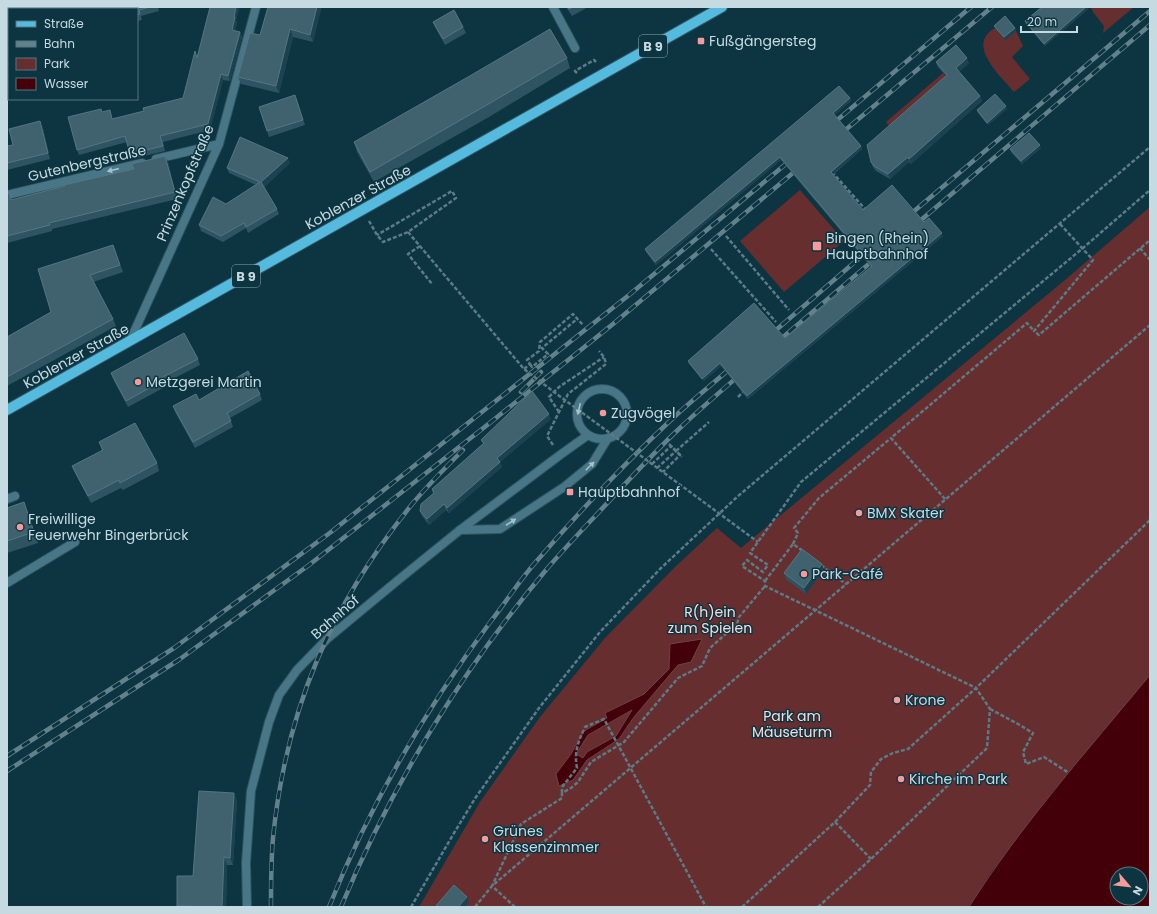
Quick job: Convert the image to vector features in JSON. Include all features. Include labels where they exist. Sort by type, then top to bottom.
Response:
[{"type":"main road","name":"Koblenzer Straße","points":[[7,410],[722,7]]},
{"type":"street","name":"Prinzenkopfstraße","points":[[130,341],[219,144],[256,7]]},
{"type":"street","points":[[553,7],[575,48]]},
{"type":"street","name":"Gutenbergstraße","points":[[7,195],[219,144]]},
{"type":"street","points":[[598,390],[614,392],[621,398],[627,413],[626,422],[622,429],[616,435],[608,438],[598,439],[588,435],[582,429],[577,414],[583,398],[598,390]]},
{"type":"street","name":"Bahnhof","points":[[247,907],[246,863],[251,790],[269,722],[279,695],[297,670],[327,639],[460,530],[560,454],[588,435]]},
{"type":"street","points":[[460,530],[500,529],[564,487],[592,464],[608,438]]},
{"type":"street","points":[[7,583],[75,542]]},
{"type":"path","points":[[412,907],[476,797],[539,708],[600,632],[660,569],[737,497],[1150,147]]},
{"type":"path","points":[[830,169],[869,213]]},
{"type":"path","points":[[765,581],[742,566],[746,560],[763,572],[768,565],[750,553],[801,482],[1150,190]]},
{"type":"path","points":[[452,191],[456,198],[408,232],[383,242],[377,235],[452,191]]},
{"type":"path","points":[[1034,331],[1093,260],[1060,224]]},
{"type":"path","points":[[408,232],[524,369],[758,542]]},
{"type":"path","points":[[726,236],[789,310]]},
{"type":"path","points":[[562,793],[578,782],[591,762],[618,744],[624,742],[678,678],[702,666],[710,648],[737,624],[739,617],[765,586],[765,581],[793,544],[798,533],[794,528],[819,498],[1027,324],[1039,335],[1150,240]]},
{"type":"path","points":[[420,246],[408,254],[432,284]]},
{"type":"path","points":[[1140,248],[1150,260]]},
{"type":"path","points":[[711,249],[776,322]]},
{"type":"path","points":[[763,316],[767,312]]},
{"type":"path","points":[[577,319],[542,348],[548,354],[532,367],[527,360],[539,350],[540,342],[573,314],[583,325]]},
{"type":"path","points":[[475,907],[492,886],[1150,325]]},
{"type":"path","points":[[560,454],[547,436],[568,394],[606,364],[604,357],[599,351]]},
{"type":"path","points":[[559,412],[549,397],[559,387],[604,357]]},
{"type":"path","points":[[524,369],[530,364]]},
{"type":"path","points":[[738,397],[749,387]]},
{"type":"path","points":[[657,468],[709,422]]},
{"type":"path","points":[[890,438],[945,499]]},
{"type":"path","points":[[669,444],[677,450],[682,457]]},
{"type":"path","points":[[652,464],[671,446],[677,450],[680,455],[663,472]]},
{"type":"path","points":[[742,907],[835,822],[870,785],[871,772],[880,759],[893,753],[908,749],[976,688],[1150,520]]},
{"type":"path","points":[[793,544],[805,552]]},
{"type":"path","points":[[817,562],[846,584]]},
{"type":"path","points":[[765,586],[976,688],[990,709],[1033,733],[1023,752],[1026,764],[1044,757],[1069,773]]},
{"type":"path","points":[[818,907],[871,859],[987,748],[990,709]]},
{"type":"path","points":[[492,886],[521,824],[562,798],[562,787],[577,768],[575,756],[579,740],[585,727],[604,719],[706,907]]},
{"type":"path","points":[[835,822],[871,859]]},
{"type":"path","points":[[492,886],[516,907]]},
{"type":"green space","points":[[1091,7],[1134,7],[1103,33],[1104,26]]},
{"type":"green space","points":[[995,28],[1005,40],[1016,31],[1023,46],[1012,57],[1030,79],[1014,92],[994,69],[984,52],[983,43],[987,35]]},
{"type":"green space","points":[[943,73],[949,80],[892,130],[886,122]]},
{"type":"green space","points":[[800,190],[844,241],[784,292],[740,241]]},
{"type":"green space","name":"Park am Mäuseturm","points":[[1150,207],[1150,675],[1069,773],[992,871],[969,907],[419,907],[480,802],[540,717],[605,638],[675,567],[717,528],[741,548],[1065,280]]},
{"type":"water","points":[[702,639],[691,662],[678,665],[634,717],[619,739],[587,760],[573,780],[559,786],[556,774],[571,754],[584,731],[607,718],[605,713],[644,694],[669,669],[670,644]],"holes":[[[632,710],[616,736],[587,752],[583,758],[576,754],[588,735]]]},
{"type":"water","points":[[1150,675],[1150,907],[969,907],[1010,847],[1079,760]]},
{"type":"building","points":[[7,7],[150,7],[139,10],[140,14],[138,15],[138,8],[8,8],[7,26]]},
{"type":"building","points":[[210,7],[236,7],[232,30],[240,32],[228,76],[221,74],[208,124],[160,136],[163,146],[130,154],[125,136],[77,150],[68,117],[101,109],[102,112],[110,110],[112,119],[144,111],[143,108],[183,98],[195,51],[197,58]]},
{"type":"building","points":[[268,7],[317,7],[310,35],[290,29],[276,86],[238,77],[250,33],[260,35]]},
{"type":"building","points":[[1042,7],[1086,7],[1044,44],[1025,21]]},
{"type":"building","points":[[454,10],[463,27],[443,39],[433,22]]},
{"type":"building","points":[[1005,16],[1015,28],[1004,37],[994,26]]},
{"type":"building","points":[[550,29],[567,58],[370,172],[354,142]]},
{"type":"building","points":[[956,45],[967,58],[956,68],[980,96],[909,159],[908,157],[888,174],[874,166],[871,162],[867,145],[947,75],[936,62]]},
{"type":"building","points":[[839,86],[850,98],[833,113],[861,146],[831,172],[863,210],[892,185],[924,222],[929,218],[942,233],[747,396],[720,363],[702,379],[688,361],[754,303],[785,338],[872,266],[780,157],[655,262],[645,249]]},
{"type":"building","points":[[995,94],[1006,106],[987,123],[977,110]]},
{"type":"building","points":[[295,95],[303,120],[267,131],[259,107]]},
{"type":"building","points":[[40,121],[48,153],[7,163],[7,146],[13,145],[9,129]]},
{"type":"building","points":[[1029,133],[1040,145],[1021,161],[1010,149]]},
{"type":"building","points":[[240,137],[288,158],[261,182],[277,209],[246,227],[244,223],[221,236],[199,225],[213,197],[226,204],[260,182],[227,168]]},
{"type":"building","points":[[165,156],[175,192],[49,223],[50,225],[7,236],[7,194],[9,193],[11,200],[65,186],[64,185],[134,169],[132,164]]},
{"type":"building","points":[[113,245],[120,265],[90,275],[113,319],[7,377],[7,337],[51,312],[38,269]]},
{"type":"building","points":[[184,333],[198,359],[161,378],[162,381],[126,401],[111,373]]},
{"type":"building","points":[[248,371],[260,394],[227,413],[231,421],[193,442],[173,406],[196,394],[199,400]]},
{"type":"building","points":[[532,391],[549,414],[497,458],[500,462],[447,508],[444,504],[427,519],[420,511],[421,504],[434,493],[432,489],[484,443],[481,440]]},
{"type":"building","points":[[135,423],[157,463],[120,483],[119,480],[88,496],[72,466],[103,450],[99,442]]},
{"type":"building","points":[[24,502],[34,532],[7,541],[7,508]]},
{"type":"building","points":[[802,549],[822,564],[804,588],[784,573]]},
{"type":"building","points":[[199,791],[234,793],[230,858],[224,857],[222,907],[177,906],[177,876],[193,876]]},
{"type":"building","points":[[454,885],[467,897],[458,907],[435,907]]},
{"type":"railway","points":[[829,127],[971,7]]},
{"type":"railway","points":[[837,137],[992,7]]},
{"type":"railway","points":[[906,218],[1150,11]]},
{"type":"railway","points":[[914,226],[1150,25]]},
{"type":"railway","points":[[7,756],[174,648],[331,532],[629,295],[793,158]]},
{"type":"railway","points":[[7,771],[180,659],[309,565],[613,324],[800,167]]},
{"type":"railway","points":[[768,337],[871,248]]},
{"type":"railway","points":[[775,344],[877,257]]},
{"type":"railway","points":[[329,907],[362,831],[422,723],[467,655],[518,584],[568,526],[619,471],[680,412],[734,365]]},
{"type":"railway","points":[[521,392],[541,372]]},
{"type":"railway","points":[[341,907],[382,817],[431,731],[457,689],[515,608],[559,555],[649,458],[670,437],[742,373]]},
{"type":"railway","points":[[271,907],[272,847],[279,790],[289,745],[302,701],[318,659],[337,619],[359,579],[384,541],[419,496],[463,450]]},
{"type":"place","name":"Fußgängersteg","points":[[701,41]]},
{"type":"place","name":"Bingen (Rhein) Hauptbahnhof","points":[[817,246]]},
{"type":"place","name":"Metzgerei Martin","points":[[138,382]]},
{"type":"place","name":"Zugvögel","points":[[603,413]]},
{"type":"place","name":"Hauptbahnhof","points":[[570,492]]},
{"type":"place","name":"BMX Skater","points":[[859,513]]},
{"type":"place","name":"Freiwillige Feuerwehr Bingerbrück","points":[[20,527]]},
{"type":"place","name":"Park-Café","points":[[804,574]]},
{"type":"place","name":"Krone","points":[[897,700]]},
{"type":"place","name":"Kirche im Park","points":[[901,779]]},
{"type":"place","name":"Grünes Klassenzimmer","points":[[485,839]]},
{"type":"park label","name":"R(h)ein zum Spielen","points":[[710,620]]}]
